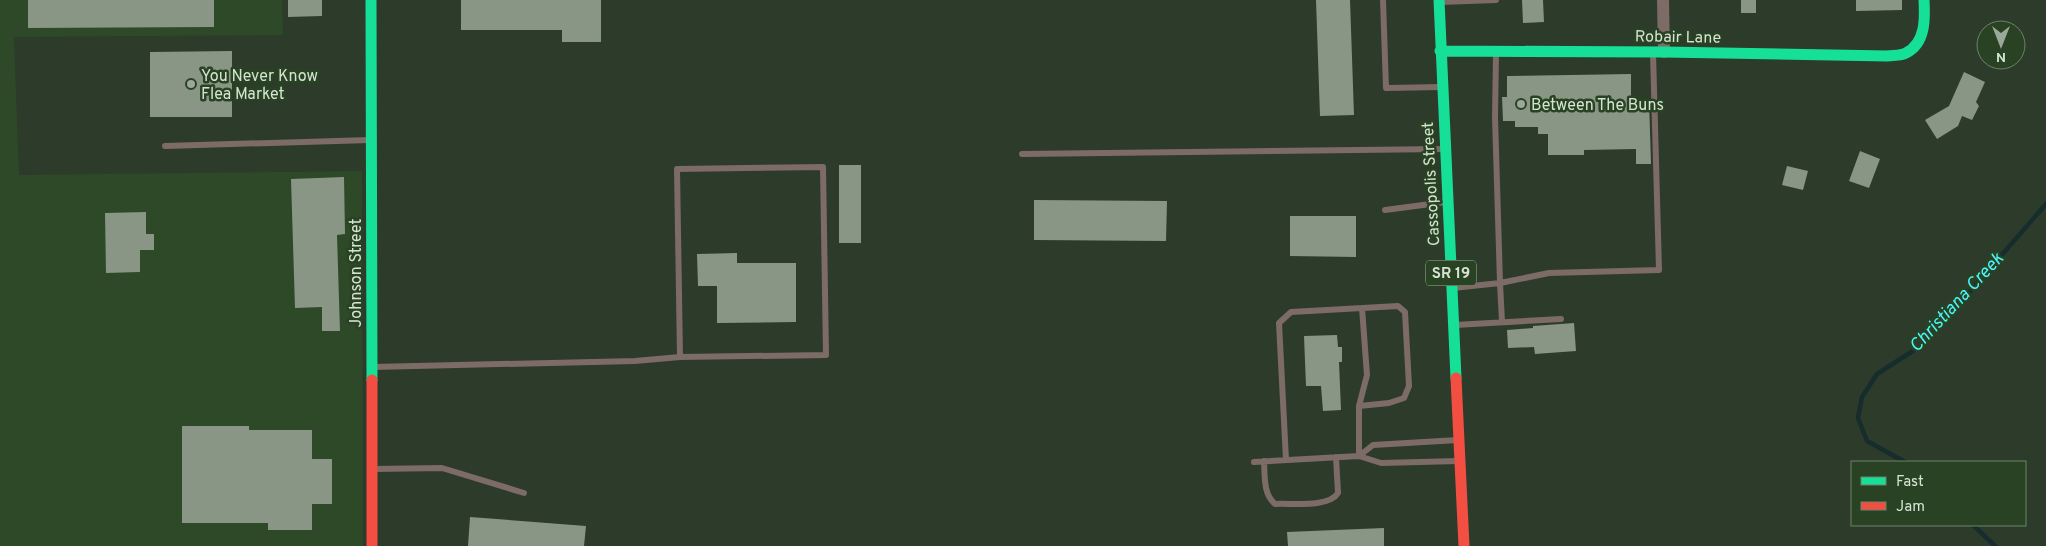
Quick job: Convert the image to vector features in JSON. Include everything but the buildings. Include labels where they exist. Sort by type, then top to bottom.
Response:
[{"type":"street","name":"Johnson Street","points":[[371,0],[372,546]]},
{"type":"street","points":[[1659,52],[1663,0]]},
{"type":"street","name":"Robair Lane","points":[[1440,51],[1887,56],[1905,53],[1913,48],[1922,36],[1925,18],[1924,0]]},
{"type":"street","name":"Cassopolis Street","points":[[1439,1],[1464,546]]},
{"type":"lane","points":[[1383,0],[1386,88],[1442,87]]},
{"type":"lane","points":[[1439,1],[1496,0]]},
{"type":"lane","points":[[1496,51],[1495,117],[1502,322]]},
{"type":"lane","points":[[1452,288],[1500,283],[1549,273],[1659,270],[1659,52]]},
{"type":"lane","points":[[165,146],[372,140]]},
{"type":"lane","points":[[1022,154],[1445,149]]},
{"type":"lane","points":[[372,367],[634,361],[680,357],[826,355],[823,167],[677,168],[680,357]]},
{"type":"lane","points":[[1385,210],[1448,202]]},
{"type":"lane","points":[[1286,460],[1279,323],[1290,312],[1398,306],[1405,312],[1409,386],[1404,398],[1390,403],[1359,406]]},
{"type":"lane","points":[[1358,456],[1359,406],[1367,375],[1362,308]]},
{"type":"lane","points":[[1454,325],[1561,319]]},
{"type":"lane","points":[[1358,456],[1373,445],[1459,440]]},
{"type":"lane","points":[[1254,462],[1358,456],[1381,463],[1460,461]]},
{"type":"lane","points":[[1264,461],[1267,491],[1270,499],[1275,504],[1326,503],[1338,494],[1336,458]]},
{"type":"lane","points":[[372,470],[442,468],[524,493]]},
{"type":"shaded area","points":[[0,0],[282,0],[283,35],[14,37],[19,175],[362,171],[363,546],[0,546]]},
{"type":"waterway","name":"Christiana Creek","points":[[1903,461],[1867,441],[1858,418],[1862,397],[1877,374],[1919,347],[2046,204]]},
{"type":"waterway","name":"Christiana Creek","points":[[1974,526],[1995,546]]},
{"type":"traffic: fast","points":[[371,0],[372,380]]},
{"type":"traffic: fast","points":[[1439,0],[1456,378]]},
{"type":"traffic: fast","points":[[1440,51],[1899,55],[1913,49],[1921,37],[1924,22],[1924,0]]},
{"type":"traffic: jam","points":[[1456,378],[1464,546]]},
{"type":"traffic: jam","points":[[372,380],[372,546]]},
{"type":"place","name":"You Never Know Flea Market","points":[[191,84]]},
{"type":"place","name":"Between The Buns","points":[[1521,104]]}]
